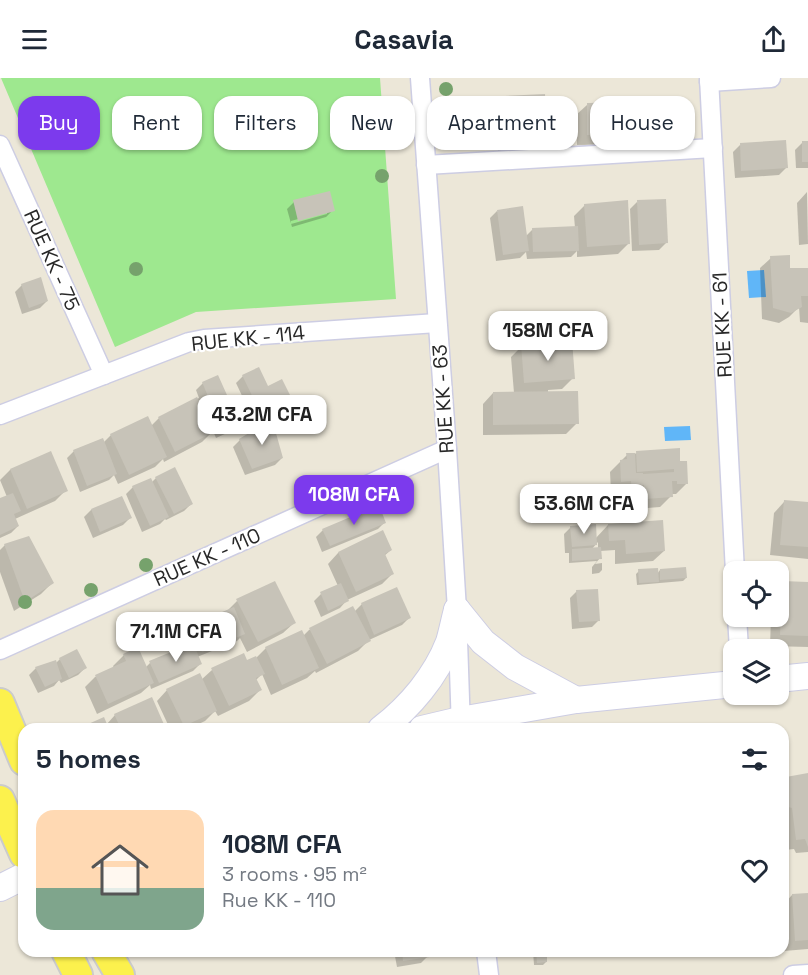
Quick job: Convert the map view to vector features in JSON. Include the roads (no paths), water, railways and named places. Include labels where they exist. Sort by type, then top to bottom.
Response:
[{"type":"main road","points":[[0,703],[18,746]]},
{"type":"main road","points":[[0,800],[18,840]]},
{"type":"main road","points":[[69,957],[78,975]]},
{"type":"main road","points":[[110,957],[120,975]]},
{"type":"street","name":"RUE KK - 63","points":[[420,78],[447,449],[461,723]]},
{"type":"street","points":[[709,80],[771,78]]},
{"type":"street","name":"RUE KK - 61","points":[[709,80],[734,561]]},
{"type":"street","name":"RUE KK - 75","points":[[0,144],[104,375]]},
{"type":"street","points":[[426,165],[713,148]]},
{"type":"street","name":"RUE KK - 114","points":[[0,415],[189,342],[204,339],[437,323]]},
{"type":"street","name":"RUE KK - 110","points":[[0,650],[447,449]]},
{"type":"street","points":[[456,610],[483,642],[515,667],[576,700]]},
{"type":"street","points":[[389,723],[415,698],[438,664],[449,641],[456,610]]},
{"type":"street","points":[[789,678],[808,676]]},
{"type":"street","points":[[470,723],[576,700],[723,685]]},
{"type":"street","points":[[0,888],[18,879]]},
{"type":"street","points":[[487,957],[489,975]]},
{"type":"street","points":[[793,975],[808,974]]},
{"type":"water","points":[[764,270],[766,297],[749,298],[747,271]]},
{"type":"water","points":[[690,426],[691,440],[665,441],[664,427]]}]
